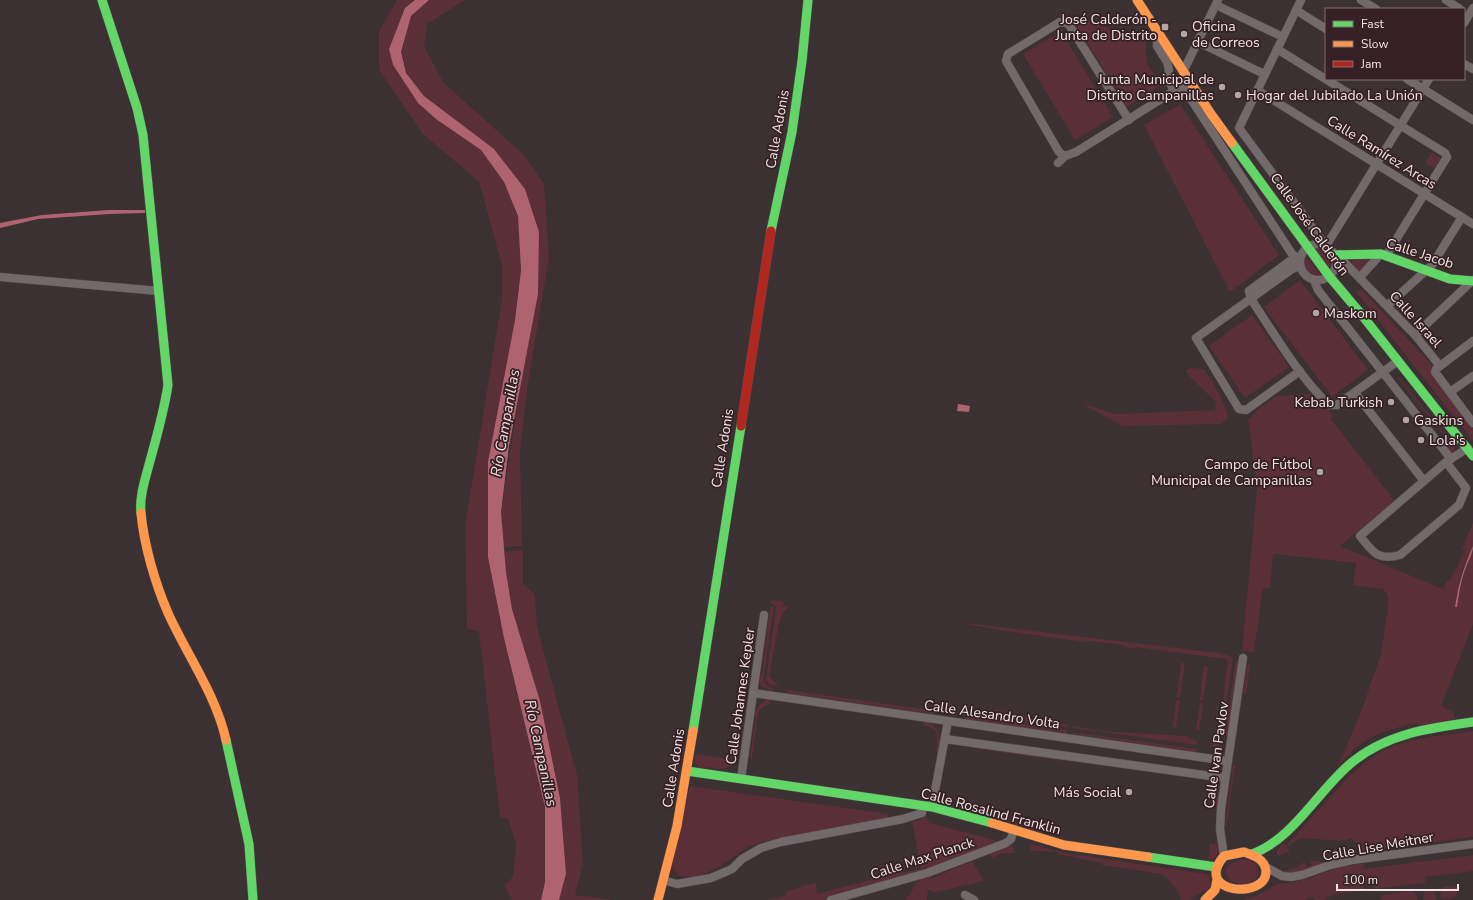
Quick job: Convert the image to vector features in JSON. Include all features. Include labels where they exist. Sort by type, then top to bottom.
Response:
[{"type":"street","points":[[102,0],[137,108],[143,135],[168,385],[164,409],[144,484],[140,506],[142,528],[157,585],[168,613],[213,702],[223,728],[249,844],[253,900]]},
{"type":"street","name":"Calle Adonis","points":[[658,900],[677,826],[687,771],[772,227],[792,132],[802,61],[808,0]]},
{"type":"street","name":"Calle José Calderón","points":[[1137,0],[1183,72],[1187,85],[1292,254],[1300,263],[1304,274],[1314,280]]},
{"type":"street","points":[[1301,0],[1239,128],[1326,246]]},
{"type":"street","points":[[1361,0],[1374,8]]},
{"type":"street","points":[[1446,0],[1458,8]]},
{"type":"street","points":[[1183,72],[1217,2],[1283,37]]},
{"type":"street","points":[[1296,10],[1325,28]]},
{"type":"street","points":[[1065,156],[1059,152],[1006,61],[1008,54],[1060,22],[1068,23],[1129,120]]},
{"type":"street","points":[[1157,32],[1157,46],[1167,62],[1169,70],[1168,79],[1174,91]]},
{"type":"street","points":[[1198,42],[1264,74]]},
{"type":"street","points":[[1277,49],[1325,79]]},
{"type":"street","points":[[1327,80],[1445,153],[1447,157],[1426,194],[1383,255],[1360,277]]},
{"type":"street","points":[[1409,80],[1473,120]]},
{"type":"street","points":[[1326,246],[1378,164],[1428,80]]},
{"type":"street","points":[[1058,162],[1065,156],[1076,152],[1174,91],[1187,85]]},
{"type":"street","name":"Calle José Calderón","points":[[1187,85],[1211,114],[1329,276],[1361,314],[1473,456]]},
{"type":"street","name":"Calle Ramírez Arcas","points":[[1257,90],[1473,224]]},
{"type":"street","points":[[1387,306],[1432,265],[1462,217]]},
{"type":"street","points":[[1326,246],[1320,244],[1308,246],[1304,250],[1300,263],[1290,261],[1249,291],[1251,299],[1300,372],[1329,405],[1337,405],[1398,361]]},
{"type":"street","name":"Calle Israel","points":[[1326,246],[1337,254],[1415,335],[1440,366],[1435,372],[1473,423]]},
{"type":"street","points":[[1337,254],[1335,266],[1329,276],[1325,279],[1314,280],[1318,290],[1449,461],[1466,488],[1459,505],[1400,555],[1389,558],[1374,554],[1360,536],[1424,481],[1449,461],[1468,448]]},
{"type":"street","name":"Calle Jacob","points":[[1337,254],[1383,255],[1450,279],[1473,281]]},
{"type":"street","points":[[0,278],[159,291]]},
{"type":"street","points":[[1415,335],[1473,281]]},
{"type":"street","points":[[1251,299],[1196,338],[1239,409],[1246,410],[1300,372]]},
{"type":"street","points":[[1440,366],[1473,341]]},
{"type":"street","points":[[1450,392],[1473,376]]},
{"type":"street","points":[[1355,393],[1424,481]]},
{"type":"street","name":"Calle Johannes Kepler","points":[[741,780],[764,615]]},
{"type":"street","name":"Calle Ivan Pavlov","points":[[1224,856],[1220,829],[1225,778],[1243,658]]},
{"type":"street","name":"Calle Alesandro Volta","points":[[753,693],[1228,761]]},
{"type":"street","points":[[663,880],[677,884],[711,878],[732,869],[742,859],[761,848],[781,842],[903,819],[922,813],[928,806],[948,721]]},
{"type":"street","points":[[1252,854],[1263,851],[1279,840],[1337,776],[1356,758],[1369,750],[1385,741],[1399,736],[1442,726],[1473,722]]},
{"type":"street","points":[[945,738],[1225,778]]},
{"type":"street","name":"Calle Rosalind Franklin","points":[[687,771],[928,806],[1014,829],[1076,848],[1216,867]]},
{"type":"street","name":"Calle Max Planck","points":[[831,900],[928,873],[1006,843],[1011,839],[1014,829]]},
{"type":"street","points":[[1217,880],[1229,891],[1240,892],[1255,890],[1261,886],[1265,876],[1266,867],[1279,840]]},
{"type":"street","name":"Calle Lise Meitner","points":[[1266,867],[1282,876],[1291,877],[1352,860],[1473,844]]},
{"type":"street","points":[[1205,900],[1215,890],[1217,880],[1215,872],[1216,867],[1224,856],[1244,852],[1252,854],[1262,860],[1266,867]]},
{"type":"street","points":[[1210,900],[1229,891]]},
{"type":"street","points":[[965,895],[974,900]]},
{"type":"shaded area","points":[[397,0],[415,0],[405,8],[389,49],[393,65],[418,103],[436,119],[481,150],[504,182],[518,216],[521,270],[515,320],[488,462],[488,557],[504,638],[545,807],[545,882],[541,900],[512,900],[504,885],[513,877],[516,844],[508,819],[500,817],[479,632],[467,628],[465,525],[502,299],[502,265],[479,182],[422,133],[379,70],[379,31]]},
{"type":"shaded area","points":[[429,0],[465,0],[427,24],[424,46],[443,82],[524,155],[544,184],[549,258],[528,383],[520,450],[522,546],[503,547],[501,512],[520,387],[538,294],[525,189],[494,149],[424,96],[406,73],[401,52],[411,16]]},
{"type":"shaded area","points":[[1070,15],[1146,41],[1148,65],[1154,73],[1165,82],[1127,107]]},
{"type":"shaded area","points":[[1061,31],[1113,117],[1075,140],[1023,54]]},
{"type":"shaded area","points":[[1180,104],[1279,255],[1230,292],[1144,125]]},
{"type":"shaded area","points":[[1432,152],[1441,158],[1434,168],[1425,163]]},
{"type":"shaded area","points":[[1318,247],[1330,254],[1332,260],[1329,267],[1315,250]]},
{"type":"shaded area","points":[[1305,255],[1321,276],[1312,276],[1306,271],[1303,263]]},
{"type":"shaded area","points":[[1372,258],[1360,272],[1352,264],[1352,261]]},
{"type":"shaded area","points":[[1300,280],[1368,370],[1332,397],[1264,307]]},
{"type":"shaded area","points":[[1361,289],[1432,365],[1432,376],[1473,429],[1473,441],[1357,293]]},
{"type":"shaded area","points":[[1252,315],[1289,367],[1245,398],[1209,346]]},
{"type":"shaded area","points":[[1192,368],[1204,369],[1219,393],[1225,406],[1228,419],[1221,424],[1122,426],[1081,403],[1116,414],[1215,410],[1216,402],[1188,375],[1186,370]]},
{"type":"shaded area","points":[[1398,376],[1451,441],[1449,443],[1452,445],[1454,444],[1455,451],[1448,451],[1444,446],[1449,442],[1397,377]]},
{"type":"shaded area","points":[[1311,394],[1324,410],[1327,408],[1333,416],[1331,419],[1394,500],[1340,546],[1443,589],[1452,577],[1465,550],[1462,548],[1473,523],[1473,546],[1464,566],[1455,606],[1466,567],[1473,551],[1473,624],[1441,706],[1454,712],[1455,719],[1419,727],[1418,723],[1383,732],[1355,748],[1338,767],[1362,709],[1381,654],[1388,606],[1388,596],[1383,589],[1353,585],[1356,563],[1273,554],[1270,588],[1263,588],[1254,652],[1242,651],[1257,488],[1248,420],[1257,410],[1276,396]]},
{"type":"shaded area","points":[[523,550],[523,583],[535,595],[537,627],[577,775],[583,864],[575,895],[614,900],[559,900],[566,874],[560,798],[540,701],[512,609],[506,572],[504,552]]},
{"type":"shaded area","points":[[769,600],[784,601],[783,607],[790,606],[783,612],[779,623],[769,676],[779,686],[769,684],[766,680],[776,607]]},
{"type":"shaded area","points":[[770,607],[774,607],[763,681],[769,687],[773,688],[772,692],[761,686],[759,681],[760,676],[762,675]]},
{"type":"shaded area","points":[[957,622],[1219,653],[1233,657],[1226,703],[1223,703],[1228,661],[1226,659],[1136,647],[1135,649],[1124,645],[1089,641],[1083,642]]},
{"type":"shaded area","points":[[1236,659],[1238,664],[1228,735],[1225,735]]},
{"type":"shaded area","points":[[1181,663],[1185,663],[1180,697],[1177,697]]},
{"type":"shaded area","points":[[1250,663],[1246,695],[1243,694],[1247,666]]},
{"type":"shaded area","points":[[1204,666],[1208,667],[1203,700],[1200,700]]},
{"type":"shaded area","points":[[788,690],[936,711],[936,714],[787,693]]},
{"type":"shaded area","points":[[767,700],[770,700],[770,704],[760,709],[758,713],[752,758],[750,758],[756,716],[754,716],[755,711],[758,706]]},
{"type":"shaded area","points":[[1176,700],[1180,701],[1176,727],[1173,727]]},
{"type":"shaded area","points":[[1200,703],[1203,704],[1199,730],[1196,730]]},
{"type":"shaded area","points":[[1222,707],[1226,708],[1221,735],[1218,734]]},
{"type":"shaded area","points":[[977,710],[1007,712],[1005,718],[996,717],[996,712],[988,711],[988,715],[966,712]]},
{"type":"shaded area","points":[[966,716],[1067,730],[1067,733],[965,719]]},
{"type":"shaded area","points":[[1018,716],[1055,721],[1068,725],[1068,727],[1018,720]]},
{"type":"shaded area","points":[[924,721],[930,723],[937,729],[939,737],[938,752],[936,752],[938,742],[937,734],[933,729],[923,725]]},
{"type":"shaded area","points":[[1073,726],[1101,731],[1186,736],[1197,741],[1197,745],[1073,728]]},
{"type":"shaded area","points":[[1473,731],[1473,837],[1376,850],[1375,847],[1365,848],[1365,853],[1352,838],[1338,841],[1303,839],[1296,841],[1287,847],[1290,851],[1279,856],[1277,854],[1277,851],[1283,843],[1286,846],[1352,774],[1384,750],[1409,741],[1433,736]]},
{"type":"shaded area","points":[[1073,732],[1197,749],[1196,752],[1073,734]]},
{"type":"shaded area","points":[[1217,738],[1222,740],[1217,749],[1210,746],[1216,742]]},
{"type":"shaded area","points":[[973,745],[1063,759],[1063,761],[972,748]]},
{"type":"shaded area","points":[[695,754],[735,760],[729,767],[717,769],[704,767],[703,769],[698,767]]},
{"type":"shaded area","points":[[1233,765],[1235,765],[1227,826],[1225,826]]},
{"type":"shaded area","points":[[1212,782],[1219,794],[1218,806],[1215,805],[1215,792],[1210,784]]},
{"type":"shaded area","points":[[690,786],[889,814],[888,818],[757,843],[741,851],[711,871],[694,877],[679,876],[672,868]]},
{"type":"shaded area","points":[[985,814],[1042,829],[1041,832],[985,816]]},
{"type":"shaded area","points":[[926,817],[929,823],[998,841],[930,869],[926,867],[922,869],[922,871],[823,900],[766,900],[786,896],[786,892],[816,883],[817,894],[888,875],[921,869],[912,822]]},
{"type":"shaded area","points":[[1210,843],[1217,845],[1218,851],[1216,857],[1208,860]]},
{"type":"shaded area","points":[[1030,844],[1065,853],[1206,874],[1209,876],[1210,885],[1209,889],[1205,892],[1204,890],[1191,899],[1192,900],[1181,900],[1174,886],[1162,874],[1102,865],[1102,863],[1057,854],[1057,852],[1031,851]]},
{"type":"shaded area","points":[[1013,845],[1014,853],[1003,853],[992,858],[990,854]]},
{"type":"shaded area","points":[[1473,855],[1473,871],[1425,877],[1425,883],[1374,889],[1373,883],[1363,884],[1364,890],[1335,894],[1324,900],[1315,900],[1314,897],[1307,898],[1307,900],[1244,900],[1256,896],[1279,883],[1288,883],[1307,879],[1340,867],[1365,864],[1363,869]]},
{"type":"shaded area","points":[[1240,860],[1250,860],[1257,865],[1259,874],[1254,881],[1246,884],[1238,884],[1227,876],[1226,870],[1230,865]]},
{"type":"shaded area","points":[[1310,860],[1330,863],[1293,874],[1282,872],[1297,867],[1304,862],[1307,867],[1312,865]]},
{"type":"shaded area","points":[[972,861],[984,881],[936,892],[928,890],[927,900],[905,900],[911,893],[916,882],[921,881],[922,878],[928,876],[933,878]]},
{"type":"shaded area","points":[[1442,887],[1456,887],[1457,894],[1454,897],[1441,899],[1440,891]]},
{"type":"shaded area","points":[[1432,889],[1435,892],[1436,900],[1423,900],[1425,890]]},
{"type":"shaded area","points":[[1412,891],[1416,894],[1418,900],[1380,900],[1383,895]]},
{"type":"water","name":"Río Campanillas","points":[[415,0],[429,0],[411,16],[401,52],[406,73],[424,96],[494,149],[525,189],[539,232],[538,294],[509,446],[501,512],[506,572],[512,609],[540,701],[560,798],[566,874],[559,900],[541,900],[545,882],[545,807],[504,638],[488,557],[488,462],[515,320],[521,270],[518,216],[504,182],[481,150],[436,119],[418,103],[393,65],[389,49],[405,8]]},
{"type":"water","points":[[109,210],[145,210],[145,213],[38,219],[0,228],[0,223],[42,215]]},
{"type":"water","points":[[958,404],[970,406],[969,412],[957,411]]},
{"type":"water","points":[[1473,546],[1472,554],[1460,587],[1457,607],[1455,607],[1462,576]]},
{"type":"traffic: fast","points":[[102,0],[137,108],[143,135],[168,385],[160,423],[143,487],[141,513]]},
{"type":"traffic: fast","points":[[771,231],[792,132],[802,61],[808,0]]},
{"type":"traffic: fast","points":[[1232,143],[1329,276],[1361,314],[1473,456]]},
{"type":"traffic: fast","points":[[1334,255],[1381,254],[1450,279],[1473,281]]},
{"type":"traffic: fast","points":[[693,731],[741,426]]},
{"type":"traffic: fast","points":[[1252,854],[1280,838],[1304,814],[1338,775],[1364,754],[1393,739],[1408,734],[1473,722]]},
{"type":"traffic: fast","points":[[226,740],[249,844],[253,900]]},
{"type":"traffic: fast","points":[[687,771],[932,807],[992,823]]},
{"type":"traffic: fast","points":[[1148,857],[1216,867]]},
{"type":"traffic: slow","points":[[1137,0],[1211,114],[1232,143]]},
{"type":"traffic: slow","points":[[141,513],[147,551],[163,601],[208,691],[226,740]]},
{"type":"traffic: slow","points":[[658,900],[677,826],[693,731]]},
{"type":"traffic: slow","points":[[992,823],[1064,845],[1148,857]]},
{"type":"traffic: slow","points":[[1244,852],[1258,858],[1263,863],[1266,871],[1263,880],[1255,886],[1245,889],[1233,889],[1223,885],[1217,878],[1217,869],[1224,856],[1244,852]]},
{"type":"traffic: slow","points":[[1205,900],[1215,890],[1217,880]]},
{"type":"traffic: jam","points":[[741,426],[771,231]]},
{"type":"place","name":"José Calderón - Junta de Distrito","points":[[1165,27]]},
{"type":"place","name":"Oficina de Correos","points":[[1184,34]]},
{"type":"place","name":"Junta Municipal de Distrito Campanillas","points":[[1222,87]]},
{"type":"place","name":"Hogar del Jubilado La Unión","points":[[1238,95]]},
{"type":"place","name":"Maskom","points":[[1316,313]]},
{"type":"place","name":"Kebab Turkish","points":[[1391,402]]},
{"type":"place","name":"Gaskins","points":[[1406,420]]},
{"type":"place","name":"Lola's","points":[[1421,440]]},
{"type":"place","name":"Campo de Fútbol Municipal de Campanillas","points":[[1320,472]]},
{"type":"place","name":"Más Social","points":[[1129,792]]}]
